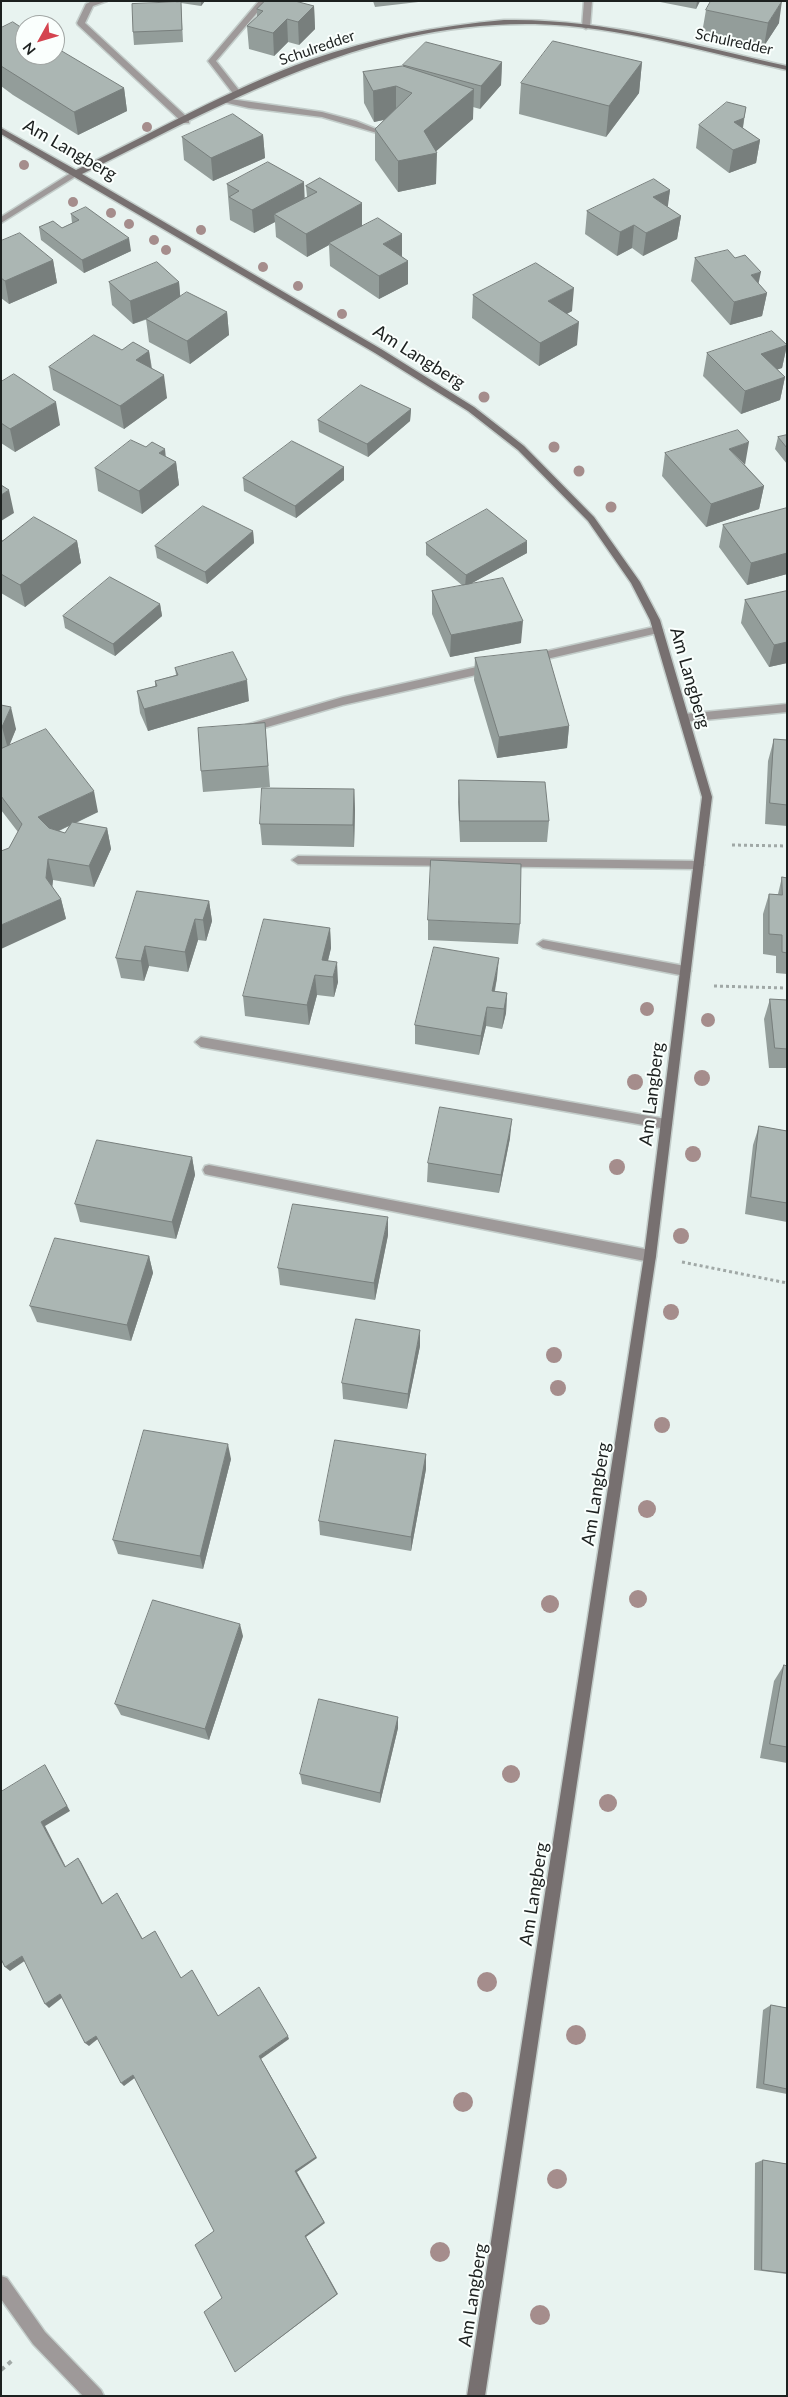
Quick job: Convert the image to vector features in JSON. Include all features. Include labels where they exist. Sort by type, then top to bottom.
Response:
[{"type":"street","points":[[102,1],[90,4],[81,23],[186,120]]},
{"type":"street","points":[[238,94],[212,62],[263,1]]},
{"type":"street","points":[[586,27],[588,1]]},
{"type":"street","name":"Schulredder","points":[[77,173],[285,73],[347,51],[411,35],[474,26],[526,23],[586,27],[611,30],[787,68]]},
{"type":"street","points":[[226,100],[250,108],[313,113],[348,120],[377,131]]},
{"type":"street","name":"Am Langberg","points":[[1,130],[378,350],[471,410],[521,448],[591,519],[635,582],[658,630],[707,797],[650,1256],[476,2396]]},
{"type":"street","points":[[1,221],[77,173]]},
{"type":"street","points":[[524,660],[658,630]]},
{"type":"street","points":[[242,730],[343,701],[505,665]]},
{"type":"street","points":[[684,718],[787,708]]},
{"type":"street","points":[[298,860],[698,865]]},
{"type":"street","points":[[543,944],[685,971]]},
{"type":"street","points":[[201,1042],[666,1124]]},
{"type":"street","points":[[209,1170],[650,1256]]},
{"type":"street","points":[[1,2284],[39,2338],[95,2396]]},
{"type":"path","points":[[701,845],[787,846]]},
{"type":"path","points":[[683,985],[787,988]]},
{"type":"path","points":[[650,1256],[740,1272],[787,1283]]},
{"type":"building","points":[[265,1],[295,1],[314,6],[298,22],[287,19],[273,33],[247,26],[263,11],[257,9]]},
{"type":"building","points":[[711,1],[782,1],[768,23],[706,10]]},
{"type":"building","points":[[181,2],[182,30],[133,32],[132,4]]},
{"type":"building","points":[[13,22],[15,23],[15,65],[65,65],[65,53],[124,88],[74,112],[1,66],[1,28]]},
{"type":"building","points":[[553,41],[642,62],[609,106],[521,83]]},
{"type":"building","points":[[426,42],[502,62],[481,86],[403,65]]},
{"type":"building","points":[[403,66],[474,89],[424,131],[437,153],[398,161],[375,129],[412,93],[396,86],[373,91],[363,72]]},
{"type":"building","points":[[727,102],[746,107],[744,118],[734,122],[760,140],[733,150],[699,125]]},
{"type":"building","points":[[233,114],[263,135],[211,158],[182,137]]},
{"type":"building","points":[[268,162],[304,182],[252,210],[229,197],[239,191],[227,184]]},
{"type":"building","points":[[320,178],[362,203],[306,234],[274,214],[317,192],[306,186]]},
{"type":"building","points":[[654,179],[670,190],[653,197],[681,216],[646,233],[634,225],[620,232],[587,211]]},
{"type":"building","points":[[86,207],[129,238],[82,260],[39,227],[53,221],[62,228],[79,220],[71,214]]},
{"type":"building","points":[[378,218],[402,234],[383,244],[408,261],[379,276],[329,243]]},
{"type":"building","points":[[20,233],[53,260],[5,281],[1,278],[1,241]]},
{"type":"building","points":[[728,250],[735,258],[745,255],[761,272],[751,275],[767,293],[734,302],[695,258]]},
{"type":"building","points":[[157,262],[179,282],[130,301],[109,282]]},
{"type":"building","points":[[536,263],[574,288],[548,301],[579,322],[540,343],[473,295]]},
{"type":"building","points":[[187,292],[227,312],[187,341],[146,319]]},
{"type":"building","points":[[772,331],[787,345],[761,354],[785,377],[745,391],[707,353]]},
{"type":"building","points":[[94,335],[122,350],[133,342],[149,351],[136,360],[164,375],[120,406],[49,367]]},
{"type":"building","points":[[14,374],[56,402],[10,429],[1,423],[1,382]]},
{"type":"building","points":[[361,385],[411,409],[367,444],[318,420]]},
{"type":"building","points":[[738,430],[749,442],[729,449],[764,486],[711,504],[665,453]]},
{"type":"building","points":[[787,435],[787,448],[778,437]]},
{"type":"building","points":[[131,440],[146,447],[152,442],[165,449],[159,453],[176,462],[139,491],[95,468]]},
{"type":"building","points":[[292,441],[344,467],[295,506],[243,478]]},
{"type":"building","points":[[1,485],[9,490],[1,495]]},
{"type":"building","points":[[203,506],[253,531],[205,572],[155,546]]},
{"type":"building","points":[[787,508],[787,553],[751,563],[723,525]]},
{"type":"building","points":[[487,509],[527,541],[466,575],[426,543]]},
{"type":"building","points":[[34,517],[77,541],[20,585],[1,574],[1,540]]},
{"type":"building","points":[[110,577],[160,604],[113,644],[63,616]]},
{"type":"building","points":[[503,578],[523,621],[451,635],[432,591]]},
{"type":"building","points":[[787,591],[787,642],[774,645],[745,600]]},
{"type":"building","points":[[547,650],[569,726],[499,737],[475,658]]},
{"type":"building","points":[[233,652],[247,680],[144,709],[137,691],[157,686],[155,681],[178,675],[175,668]]},
{"type":"building","points":[[1,705],[11,707],[2,727],[1,727]]},
{"type":"building","points":[[265,723],[268,766],[201,771],[198,728]]},
{"type":"building","points":[[46,729],[94,791],[38,817],[49,828],[65,833],[72,822],[107,828],[89,866],[48,859],[46,878],[61,899],[1,925],[1,851],[9,848],[22,824],[1,796],[1,749]]},
{"type":"building","points":[[774,739],[787,740],[787,805],[770,803]]},
{"type":"building","points":[[459,780],[545,782],[549,821],[460,821]]},
{"type":"building","points":[[262,788],[354,789],[353,825],[260,824]]},
{"type":"building","points":[[431,860],[521,864],[520,924],[428,920]]},
{"type":"building","points":[[782,877],[787,878],[787,953],[782,952],[782,935],[769,934],[769,894],[782,895]]},
{"type":"building","points":[[137,891],[209,901],[203,920],[195,919],[185,952],[145,946],[141,961],[116,958]]},
{"type":"building","points":[[264,919],[330,928],[322,960],[337,962],[333,977],[315,975],[307,1005],[243,996]]},
{"type":"building","points":[[434,947],[499,958],[492,991],[507,993],[504,1009],[487,1007],[481,1036],[415,1025]]},
{"type":"building","points":[[770,999],[787,1000],[787,1049],[775,1048]]},
{"type":"building","points":[[440,1107],[512,1119],[501,1175],[428,1163]]},
{"type":"building","points":[[759,1126],[787,1131],[787,1203],[751,1197]]},
{"type":"building","points":[[97,1140],[192,1157],[172,1222],[75,1204]]},
{"type":"building","points":[[293,1204],[388,1217],[374,1283],[278,1268]]},
{"type":"building","points":[[55,1238],[149,1256],[127,1325],[30,1306]]},
{"type":"building","points":[[356,1319],[420,1330],[408,1394],[342,1383]]},
{"type":"building","points":[[144,1430],[228,1444],[200,1556],[113,1540]]},
{"type":"building","points":[[335,1440],[426,1454],[411,1537],[319,1521]]},
{"type":"building","points":[[153,1600],[240,1624],[205,1729],[115,1704]]},
{"type":"building","points":[[784,1665],[787,1666],[787,1747],[770,1744]]},
{"type":"building","points":[[319,1699],[398,1717],[380,1793],[300,1774]]},
{"type":"building","points":[[45,1765],[67,1806],[41,1822],[65,1867],[78,1858],[102,1904],[117,1893],[142,1939],[155,1931],[181,1978],[192,1970],[218,2016],[259,1987],[288,2036],[259,2056],[316,2157],[295,2171],[324,2222],[305,2236],[337,2294],[235,2372],[204,2312],[222,2298],[195,2245],[214,2231],[133,2075],[121,2083],[96,2036],[85,2043],[60,1994],[45,2004],[22,1956],[5,1967],[1,1959],[1,1792]]},
{"type":"building","points":[[771,2005],[787,2008],[787,2089],[764,2084]]},
{"type":"building","points":[[763,2160],[787,2164],[787,2273],[762,2270]]}]
